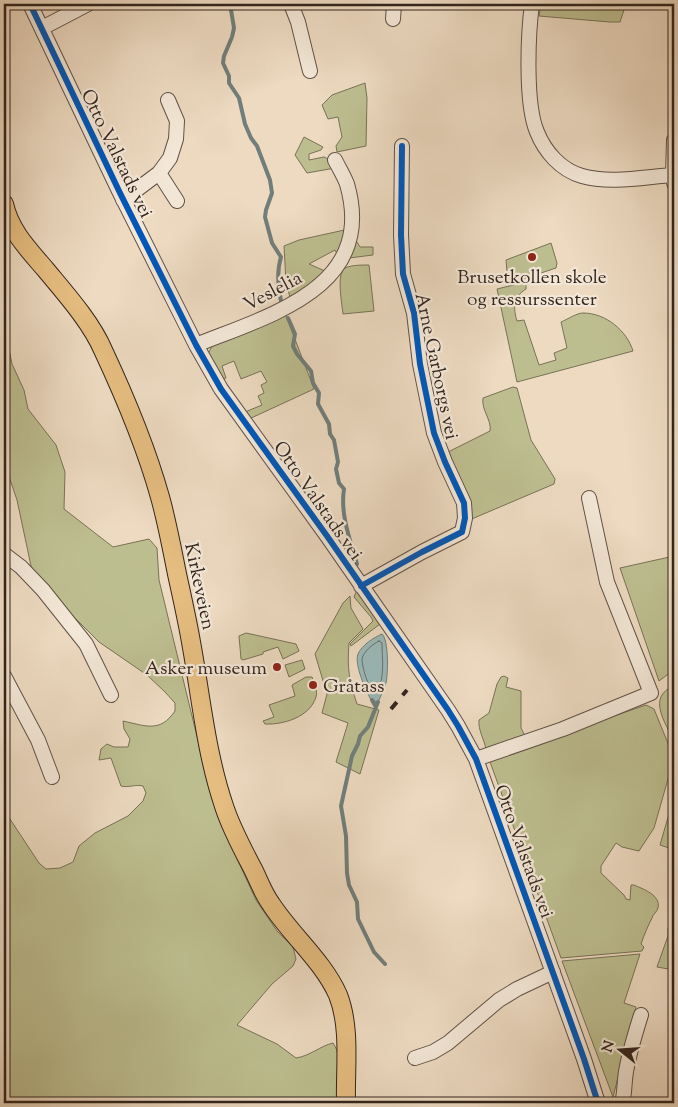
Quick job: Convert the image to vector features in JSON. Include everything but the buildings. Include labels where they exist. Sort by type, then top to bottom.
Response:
[{"type":"main road","name":"Kirkeveien","points":[[4,204],[10,223],[19,239],[86,321],[99,342],[139,435],[163,509],[191,641],[207,739],[220,792],[235,833],[270,904],[329,979],[338,997],[346,1037],[346,1103]]},
{"type":"street","name":"Otto Valstads vei","points":[[30,4],[123,200],[196,345],[221,388],[458,726],[476,759],[598,1103]]},
{"type":"street","points":[[42,28],[88,4]]},
{"type":"street","points":[[291,4],[298,22],[310,71]]},
{"type":"street","points":[[393,19],[394,4]]},
{"type":"street","points":[[532,4],[530,47],[531,106],[536,130],[542,143],[555,160],[568,170],[581,176],[596,179],[673,179],[674,140]]},
{"type":"street","name":"Otto Valstads vei","points":[[123,200],[159,173],[170,158],[176,139],[177,121],[168,100]]},
{"type":"street","name":"Arne Garborgs vei","points":[[361,586],[462,532],[465,518],[464,503],[434,433],[420,364],[414,313],[403,274],[401,235],[402,146]]},
{"type":"street","name":"Veslelia","points":[[196,345],[279,311],[303,298],[325,280],[341,262],[351,240],[353,216],[346,183],[335,160]]},
{"type":"street","name":"Otto Valstads vei","points":[[159,173],[177,202]]},
{"type":"street","points":[[476,759],[563,729],[651,693],[607,582],[589,498]]},
{"type":"street","points":[[4,554],[21,567],[43,590],[86,644],[111,696]]},
{"type":"street","points":[[4,676],[38,740],[52,776]]},
{"type":"street","points":[[415,1058],[433,1052],[448,1043],[505,996],[553,972]]},
{"type":"street","points":[[622,1103],[625,1095],[626,1074],[631,1048],[641,1016]]},
{"type":"green space","points":[[541,4],[626,4],[620,22],[610,22],[539,16]]},
{"type":"green space","points":[[365,83],[367,98],[366,146],[337,152],[336,146],[342,137],[338,117],[328,119],[322,105],[332,95]]},
{"type":"green space","points":[[304,137],[323,147],[321,150],[309,154],[309,160],[324,157],[330,160],[335,168],[307,173],[295,155]]},
{"type":"green space","points":[[349,229],[338,256],[335,250],[309,264],[325,271],[291,301],[286,282],[284,246],[299,240]]},
{"type":"green space","points":[[357,242],[360,247],[373,247],[373,255],[349,258],[352,244]]},
{"type":"green space","points":[[551,243],[557,263],[556,268],[508,284],[506,260]]},
{"type":"green space","points":[[369,265],[374,311],[343,314],[340,289],[342,271],[350,266]]},
{"type":"green space","points":[[526,282],[526,289],[516,299],[515,312],[517,321],[524,320],[539,365],[556,360],[554,353],[567,348],[561,322],[581,313],[600,316],[614,324],[626,337],[633,351],[517,382],[497,289]]},
{"type":"green space","points":[[285,313],[314,389],[249,419],[245,412],[262,405],[258,396],[264,393],[261,385],[267,382],[261,371],[241,379],[234,361],[222,366],[226,378],[223,379],[208,354],[213,344]]},
{"type":"green space","points":[[4,335],[12,364],[24,390],[28,409],[56,445],[65,472],[64,509],[113,547],[149,539],[157,548],[159,580],[209,786],[222,826],[256,900],[277,931],[293,947],[296,959],[293,966],[272,984],[237,1025],[277,1044],[296,1058],[333,1043],[339,1056],[340,1064],[339,1103],[4,1103],[4,813],[6,813],[39,863],[46,869],[60,868],[73,862],[79,846],[95,833],[128,816],[143,801],[146,793],[143,786],[121,786],[111,758],[99,760],[101,749],[107,744],[114,747],[128,747],[130,739],[124,729],[123,721],[146,726],[164,723],[175,711],[175,703],[147,675],[99,642],[40,583],[31,566],[17,500],[4,462]]},
{"type":"green space","points":[[513,387],[517,388],[531,440],[555,479],[554,484],[467,521],[444,454],[490,431],[483,398]]},
{"type":"green space","points":[[674,556],[674,673],[671,672],[659,681],[620,568]]},
{"type":"green space","points":[[357,590],[380,624],[351,646],[350,644],[373,621],[354,597]]},
{"type":"green space","points":[[350,596],[351,608],[363,629],[349,643],[348,660],[352,688],[357,704],[379,710],[360,774],[336,762],[348,723],[322,713],[327,694],[315,654],[343,603]]},
{"type":"green space","points":[[246,633],[296,644],[299,651],[283,659],[278,647],[243,660],[241,659],[239,636]]},
{"type":"green space","points":[[302,660],[305,669],[289,677],[285,665]]},
{"type":"green space","points":[[306,677],[312,677],[316,687],[316,697],[308,710],[302,715],[287,721],[265,724],[263,721],[274,717],[269,705],[295,696],[292,685]]},
{"type":"green space","points":[[501,677],[508,678],[506,687],[521,691],[521,728],[526,738],[486,749],[480,731],[479,720],[489,713],[497,684]]},
{"type":"green space","points":[[674,686],[674,742],[660,711],[660,704],[661,697]]},
{"type":"green space","points":[[646,705],[654,709],[674,758],[654,828],[639,851],[622,847],[616,843],[601,866],[601,873],[626,899],[630,900],[631,885],[654,896],[658,903],[657,911],[642,941],[641,944],[644,947],[642,951],[561,958],[489,759]]},
{"type":"green space","points":[[669,814],[674,817],[674,845],[672,849],[660,845]]},
{"type":"green space","points":[[674,909],[674,970],[657,967],[668,936],[668,929]]},
{"type":"green space","points":[[640,954],[624,1003],[636,1007],[613,1097],[562,961]]},
{"type":"water","points":[[382,634],[387,650],[387,673],[386,683],[378,702],[371,700],[369,696],[361,677],[357,659],[358,654],[365,645]]},
{"type":"waterway","points":[[230,4],[234,28],[223,63],[229,76],[229,83],[239,98],[245,124],[257,146],[270,180],[272,193],[265,217],[272,243],[281,257],[278,279],[281,301]]},
{"type":"waterway","points":[[288,318],[295,334],[293,346],[311,371],[313,383],[319,393],[318,404],[329,424],[330,434],[334,440],[338,462],[336,469],[339,483],[344,489],[343,508],[357,564]]},
{"type":"waterway","points":[[372,700],[376,707]]},
{"type":"waterway","points":[[378,702],[368,727],[360,736],[352,756],[341,806],[346,836],[347,873],[349,885],[357,902],[358,919],[374,952],[385,964]]},
{"type":"railway","points":[[391,709],[407,690]]},
{"type":"cycle path","points":[[30,4],[120,193],[196,345],[221,389],[327,536],[448,710],[476,759],[584,1059],[598,1103]]},
{"type":"cycle path","points":[[361,586],[462,532],[465,518],[464,503],[434,433],[420,364],[414,313],[403,274],[401,235],[402,146]]},
{"type":"place","name":"Brusetkollen skole og ressurssenter","points":[[532,257]]},
{"type":"place","name":"Asker museum","points":[[277,667]]},
{"type":"place","name":"Gråtass","points":[[313,685]]}]
